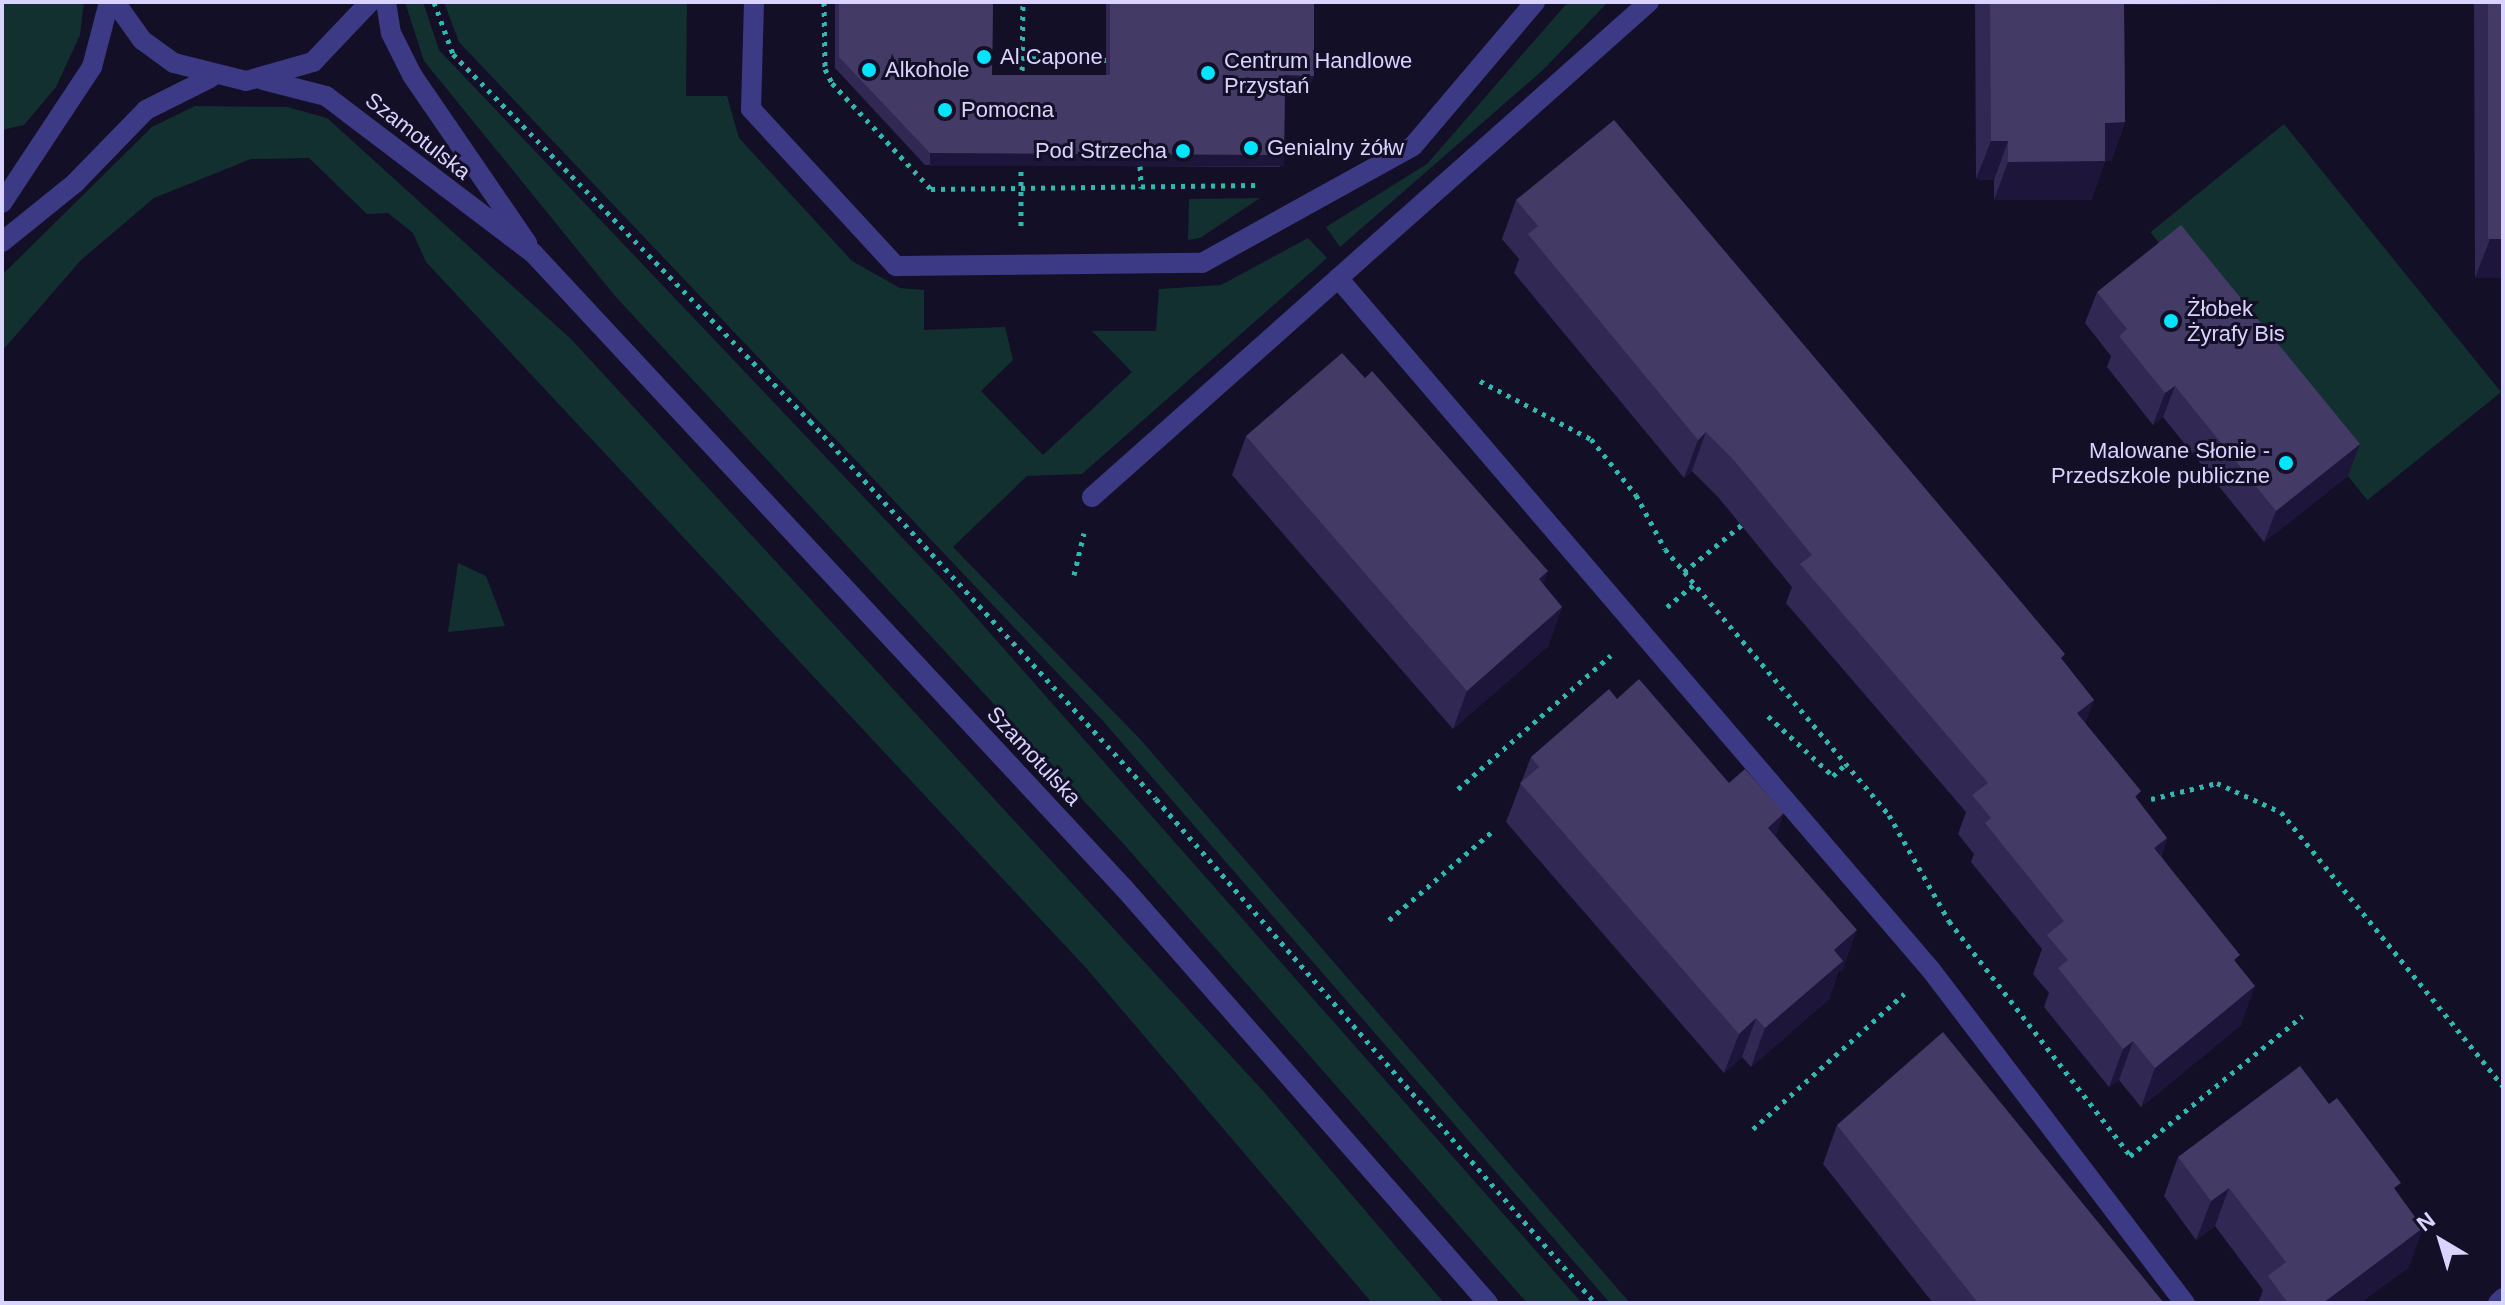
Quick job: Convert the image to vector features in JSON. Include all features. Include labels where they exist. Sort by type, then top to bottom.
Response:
[{"type":"street","points":[[112,2],[157,53],[210,78],[263,80],[324,54],[370,2]]},
{"type":"street","points":[[2,203],[92,67],[112,2]]},
{"type":"street","name":"Szamotulska","points":[[386,2],[391,33],[412,75],[533,253],[1124,888],[1488,1303]]},
{"type":"street","points":[[754,2],[751,109],[896,266],[1202,263],[1298,215],[1413,146],[1535,2]]},
{"type":"street","points":[[1092,497],[1649,2]]},
{"type":"street","points":[[2,242],[75,183],[146,110],[210,78]]},
{"type":"street","name":"Szamotulska","points":[[263,80],[326,96],[533,253]]},
{"type":"street","points":[[1338,278],[1931,970],[2099,1182],[2185,1303]]},
{"type":"street","points":[[2498,1303],[2503,1298]]},
{"type":"path","points":[[434,2],[453,54],[810,421],[1103,741],[1595,1303]]},
{"type":"path","points":[[824,2],[825,69],[832,83],[931,189],[1278,184],[1298,215]]},
{"type":"path","points":[[1022,88],[1023,2]]},
{"type":"path","points":[[1022,58],[1106,60]]},
{"type":"path","points":[[1021,149],[1021,265]]},
{"type":"path","points":[[1140,166],[1141,188]]},
{"type":"path","points":[[1474,378],[1591,439],[1684,572],[1889,815],[1949,921],[2130,1155]]},
{"type":"path","points":[[1684,572],[1758,512]]},
{"type":"path","points":[[1458,789],[1640,630]]},
{"type":"path","points":[[2151,799],[2217,783],[2281,812],[2503,1086]]},
{"type":"path","points":[[1389,920],[1494,830]]},
{"type":"path","points":[[1753,1129],[1894,1004]]},
{"type":"path","points":[[2099,1182],[2302,1016]]},
{"type":"green space","points":[[2,2],[84,2],[80,35],[56,87],[24,125],[2,130]]},
{"type":"green space","points":[[405,2],[423,2],[439,50],[952,590],[1582,1303],[1527,1303],[1121,841],[615,296],[424,61]]},
{"type":"green space","points":[[444,2],[687,2],[686,96],[727,96],[739,138],[852,261],[900,288],[924,290],[924,330],[1005,327],[1013,360],[981,391],[1043,455],[1132,372],[1092,331],[1156,331],[1159,289],[1221,285],[1308,238],[1327,258],[1082,474],[1027,476],[953,547],[1139,738],[1630,1303],[1610,1303],[1103,721],[459,42]]},
{"type":"green space","points":[[1568,2],[1608,2],[1543,70],[1340,247],[1326,227],[1427,164]]},
{"type":"green space","points":[[195,106],[287,107],[327,118],[571,339],[1265,1093],[1444,1303],[1372,1303],[1087,969],[426,262],[413,233],[388,213],[367,214],[309,158],[251,159],[154,198],[81,260],[2,351],[2,275],[152,127]]},
{"type":"green space","points":[[2284,124],[2501,392],[2367,500],[2150,232]]},
{"type":"green space","points":[[1260,198],[1200,238],[1188,240],[1189,199]]},
{"type":"green space","points":[[458,563],[486,576],[505,626],[448,632]]},
{"type":"building","points":[[839,2],[993,2],[992,75],[1110,75],[1110,2],[1314,2],[1314,76],[1285,75],[1284,155],[930,153],[839,57]]},
{"type":"building","points":[[1990,2],[2124,2],[2125,122],[2105,123],[2105,161],[2008,162],[2008,141],[1991,141]]},
{"type":"building","points":[[2488,2],[2503,2],[2503,239],[2488,239]]},
{"type":"building","points":[[1614,120],[2065,654],[2061,658],[2094,700],[2077,713],[2141,791],[2135,797],[2167,838],[2154,848],[2240,955],[2234,960],[2255,986],[2155,1068],[2133,1041],[2123,1049],[2058,968],[2068,960],[2047,935],[2064,921],[1985,823],[1991,818],[1972,795],[1988,783],[1800,564],[1812,555],[1732,458],[1706,432],[1698,440],[1528,234],[1538,226],[1516,200]]},
{"type":"building","points":[[2181,225],[2360,444],[2276,511],[2175,386],[2165,393],[2119,336],[2127,329],[2097,292]]},
{"type":"building","points":[[1342,353],[1365,378],[1372,371],[1548,571],[1539,579],[1562,607],[1467,691],[1246,436]]},
{"type":"building","points":[[1639,679],[1729,783],[1745,769],[1784,813],[1768,828],[1857,930],[1834,950],[1843,961],[1765,1028],[1756,1018],[1739,1034],[1520,783],[1539,767],[1531,757],[1609,689],[1617,699]]},
{"type":"building","points":[[1943,1032],[2164,1303],[1978,1303],[1837,1125]]},
{"type":"building","points":[[2300,1066],[2329,1104],[2337,1098],[2401,1183],[2394,1188],[2423,1228],[2323,1303],[2288,1303],[2268,1276],[2286,1262],[2229,1188],[2211,1201],[2178,1157]]},
{"type":"place","name":"Al Capone","points":[[984,57]]},
{"type":"place","name":"Alkohole","points":[[869,70]]},
{"type":"place","name":"Centrum Handlowe Przystań","points":[[1208,73]]},
{"type":"place","name":"Pomocna","points":[[945,110]]},
{"type":"place","name":"Genialny żółw","points":[[1251,148]]},
{"type":"place","name":"Pod Strzecha","points":[[1183,151]]},
{"type":"place","name":"Żłobek Żyrafy Bis","points":[[2171,321]]},
{"type":"place","name":"Malowane Słonie - Przedszkole publiczne","points":[[2286,463]]}]
